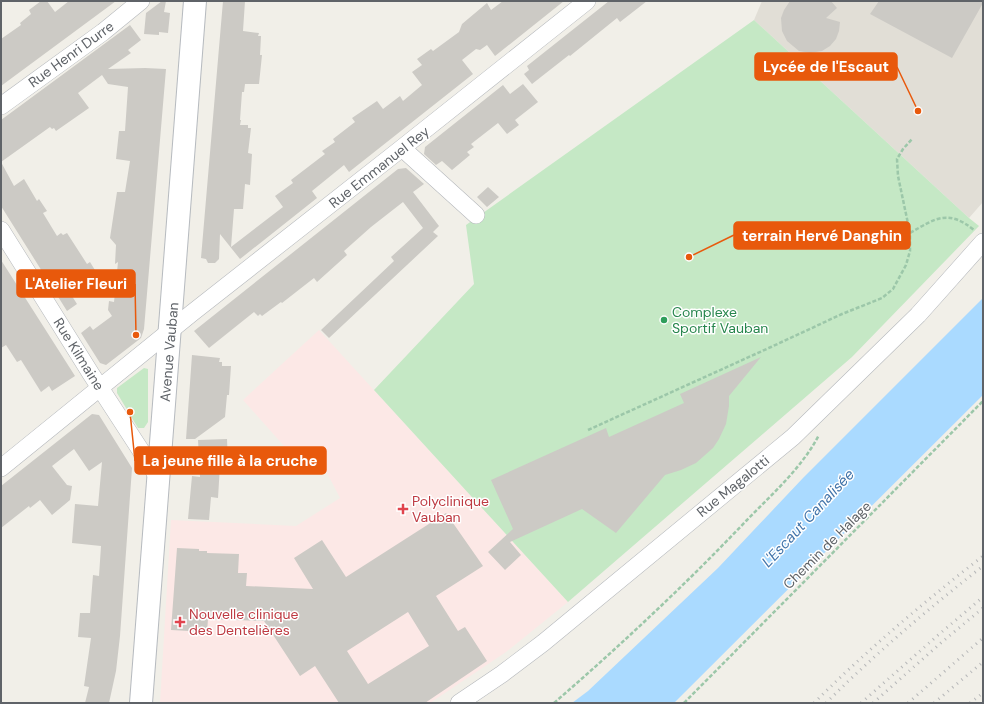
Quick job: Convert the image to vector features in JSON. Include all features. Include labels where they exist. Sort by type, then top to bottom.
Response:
[{"type":"street","name":"Rue Henri Durre","points":[[1,106],[103,32],[141,1]]},
{"type":"street","name":"Avenue Vauban","points":[[141,703],[195,1]]},
{"type":"street","name":"Rue Emmanuel Rey","points":[[1,468],[587,1]]},
{"type":"street","points":[[402,148],[476,215]]},
{"type":"street","name":"Rue Kilmaine","points":[[1,230],[100,388],[158,477]]},
{"type":"street","name":"Rue Magalotti","points":[[459,703],[502,674],[543,643],[793,437],[918,315],[982,238]]},
{"type":"path","points":[[588,430],[842,314],[882,298],[892,289],[906,265],[910,251],[910,233],[898,176],[897,159],[912,139]]},
{"type":"path","points":[[910,233],[932,220],[947,217],[963,221],[982,238]]},
{"type":"path","name":"Chemin de Halage","points":[[684,703],[983,401]]},
{"type":"path","points":[[554,703],[635,632],[712,557],[796,469],[811,450],[819,434]]},
{"type":"shaded area","points":[[762,1],[983,1],[983,202],[969,218],[754,20]]},
{"type":"shaded area","name":"Polyclinique Vauban","points":[[319,330],[568,602],[506,652],[430,703],[160,703],[171,520],[296,526],[340,498],[322,463],[300,464],[243,400]]},
{"type":"green space","name":"Complexe Sportif Vauban","points":[[754,20],[979,226],[852,357],[568,602],[374,390],[474,284],[466,225]]},
{"type":"green space","points":[[144,368],[148,369],[148,422],[144,428],[138,428],[117,393],[117,388]]},
{"type":"water","name":"L'Escaut Canalisée","points":[[983,298],[983,395],[674,703],[572,703],[588,691],[718,568],[803,478]]},
{"type":"building","points":[[41,1],[47,1],[55,12],[69,1],[116,1],[1,86],[1,39],[21,25],[20,23],[31,14],[29,10]]},
{"type":"building","points":[[162,1],[166,1],[164,12],[170,13],[168,33],[159,32],[159,35],[144,34],[146,13]]},
{"type":"building","points":[[223,1],[245,1],[243,31],[259,33],[258,36],[261,36],[260,55],[262,55],[259,84],[245,84],[244,92],[242,92],[240,125],[248,125],[248,128],[251,128],[248,153],[252,154],[250,185],[245,184],[243,209],[234,209],[231,247],[283,207],[275,196],[293,183],[291,180],[325,154],[322,151],[335,142],[333,139],[355,122],[352,118],[377,101],[383,109],[400,96],[403,101],[422,85],[412,72],[422,65],[417,59],[431,49],[433,51],[459,32],[462,24],[487,3],[491,10],[503,1],[564,1],[495,56],[487,45],[480,50],[476,49],[462,60],[473,74],[349,172],[344,165],[312,191],[317,198],[240,259],[220,234],[219,259],[215,263],[208,263],[206,259],[201,258]]},
{"type":"building","points":[[609,1],[647,1],[620,22],[617,18],[532,84],[524,74],[529,70],[527,66]]},
{"type":"building","points":[[790,1],[831,1],[837,8],[826,18],[840,22],[836,39],[830,46],[822,51],[810,53],[799,51],[787,41],[782,31],[781,18]]},
{"type":"building","points":[[879,1],[983,1],[983,3],[952,58],[870,14]]},
{"type":"building","points":[[130,25],[141,40],[128,50],[131,53],[108,69],[166,69],[144,329],[141,338],[106,365],[100,363],[81,333],[90,326],[93,330],[112,316],[108,310],[109,301],[114,302],[118,262],[115,264],[116,245],[110,238],[117,192],[125,192],[130,161],[116,159],[119,131],[125,131],[128,87],[108,84],[102,75],[78,93],[89,108],[56,131],[54,128],[52,129],[50,127],[1,162],[1,120]]},
{"type":"building","points":[[523,84],[538,102],[515,120],[519,125],[507,134],[498,123],[471,144],[474,147],[467,152],[470,155],[452,170],[442,161],[436,165],[424,154],[425,147],[503,85],[510,94]]},
{"type":"building","points":[[1,162],[14,186],[24,179],[37,201],[39,199],[47,211],[43,213],[57,236],[61,233],[63,235],[67,233],[87,264],[90,262],[98,275],[70,293],[77,304],[67,311],[1,206]]},
{"type":"building","points":[[406,168],[424,184],[413,192],[439,226],[433,232],[438,236],[329,338],[321,330],[394,261],[391,257],[423,228],[403,202],[371,227],[344,251],[347,255],[317,282],[314,278],[282,303],[281,302],[262,316],[260,314],[258,316],[254,312],[209,348],[194,331],[398,169]]},
{"type":"building","points":[[488,187],[499,197],[487,207],[477,197]]},
{"type":"building","points":[[1,260],[75,376],[52,391],[49,386],[41,392],[21,360],[17,362],[6,345],[1,348]]},
{"type":"building","points":[[192,355],[220,358],[219,362],[222,362],[222,366],[231,366],[229,395],[227,395],[225,417],[195,439],[186,439]]},
{"type":"building","points":[[761,357],[729,396],[726,424],[713,448],[696,463],[665,475],[616,533],[582,509],[510,542],[521,555],[505,570],[488,552],[513,529],[491,480],[606,428],[609,437],[684,403],[680,394]]},
{"type":"building","points":[[92,414],[99,415],[132,468],[120,636],[116,671],[109,703],[85,703],[89,687],[84,686],[91,638],[78,637],[80,613],[90,613],[93,575],[99,576],[101,546],[72,543],[75,504],[98,506],[102,462],[89,471],[74,449],[52,466],[67,485],[72,486],[70,500],[52,515],[40,500],[30,508],[29,506],[1,528],[1,486]]},
{"type":"building","points":[[227,439],[228,464],[220,465],[218,498],[211,497],[209,520],[188,519],[192,476],[200,477],[198,440]]},
{"type":"building","points":[[446,513],[483,566],[436,596],[458,631],[465,627],[487,661],[425,703],[339,703],[315,666],[300,676],[264,621],[208,619],[207,632],[171,630],[177,548],[199,549],[199,551],[207,551],[207,553],[239,554],[238,573],[247,573],[246,586],[313,589],[294,558],[322,540],[346,577]],"holes":[[[408,612],[429,646],[368,684],[347,651]]]},
{"type":"railway","points":[[814,703],[854,664],[896,627],[983,556]]},
{"type":"railway","points":[[826,703],[902,632],[983,566]]},
{"type":"railway","points":[[861,703],[983,597]]},
{"type":"railway","points":[[873,703],[983,608]]},
{"type":"railway","points":[[908,703],[983,638]]},
{"type":"railway","points":[[934,703],[983,662]]},
{"type":"railway","points":[[970,703],[983,693]]},
{"type":"place","name":"Lycée de l'Escaut","points":[[918,111]]},
{"type":"place","name":"terrain Hervé Danghin","points":[[689,257]]},
{"type":"place","name":"Complexe Sportif Vauban","points":[[664,320]]},
{"type":"place","name":"L'Atelier Fleuri","points":[[136,335]]},
{"type":"place","name":"La jeune fille à la cruche","points":[[130,412]]},
{"type":"place","name":"Polyclinique Vauban","points":[[403,509]]},
{"type":"place","name":"Nouvelle clinique des Dentelières","points":[[180,622]]}]
